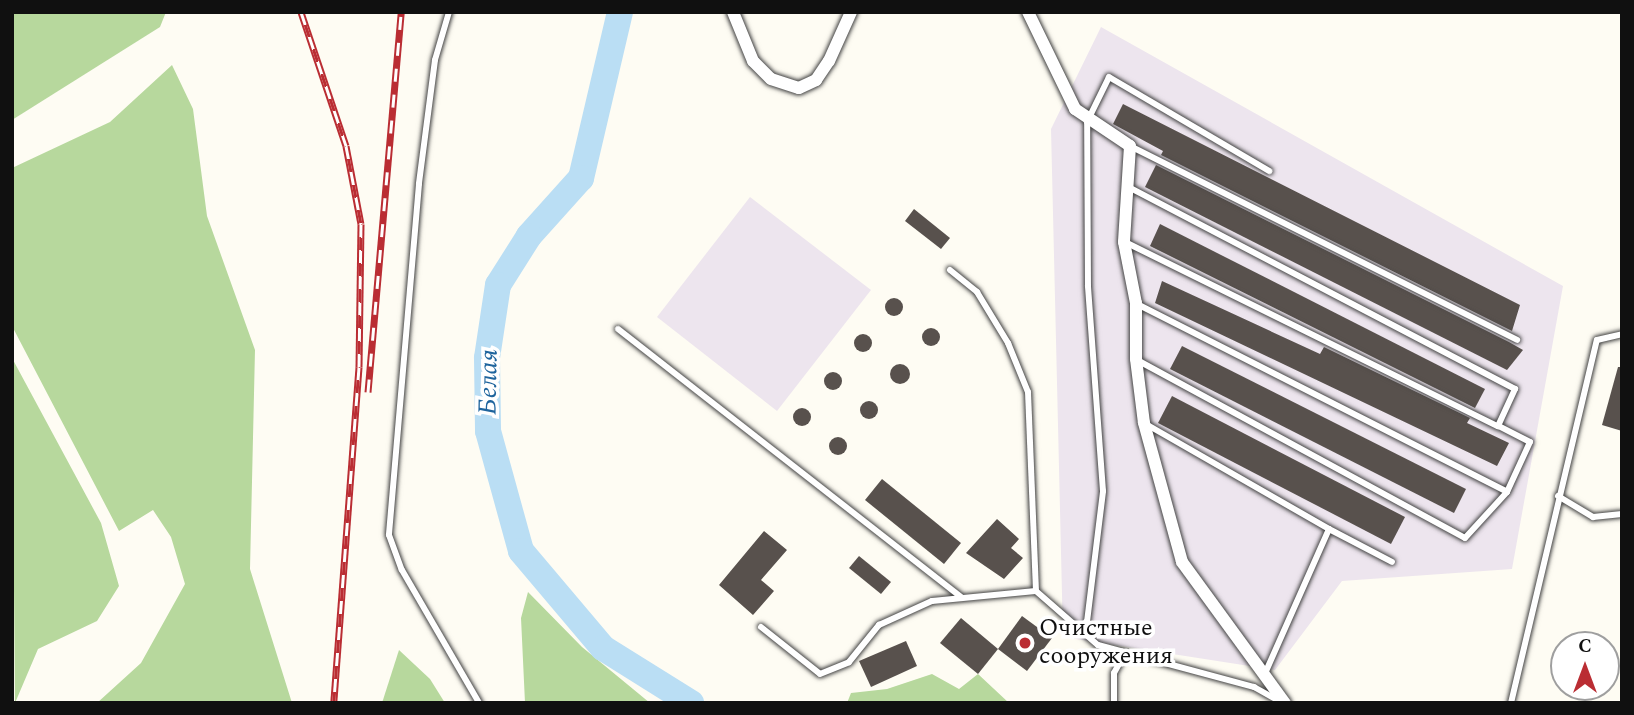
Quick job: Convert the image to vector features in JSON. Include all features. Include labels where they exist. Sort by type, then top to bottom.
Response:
[{"type":"street","points":[[733,12],[753,61],[771,79],[799,88],[816,80],[851,12]]},
{"type":"street","points":[[1028,12],[1047,59],[1087,122],[1130,146],[1124,242],[1136,303],[1136,359],[1144,423],[1182,562],[1263,678],[1284,703]]},
{"type":"lane","points":[[449,12],[435,60],[419,184],[389,535],[402,570],[479,703]]},
{"type":"lane","points":[[1086,630],[1103,491],[1088,286],[1087,122],[1109,77],[1269,171]]},
{"type":"lane","points":[[1130,146],[1517,340]]},
{"type":"lane","points":[[1126,186],[1515,389],[1498,426]]},
{"type":"lane","points":[[1124,242],[1530,442],[1507,492],[1465,538],[1136,359]]},
{"type":"lane","points":[[950,270],[983,303],[1009,343],[1028,392],[1036,591]]},
{"type":"lane","points":[[1136,303],[1507,492]]},
{"type":"lane","points":[[618,329],[961,597]]},
{"type":"lane","points":[[1511,703],[1597,340],[1622,334]]},
{"type":"lane","points":[[1144,423],[1392,562]]},
{"type":"lane","points":[[1558,496],[1593,517],[1622,514]]},
{"type":"lane","points":[[1263,678],[1329,529]]},
{"type":"lane","points":[[761,627],[820,674],[849,662],[879,625],[933,601],[1036,591],[1086,630],[1098,645],[1124,655],[1254,687],[1284,703]]},
{"type":"lane","points":[[1114,703],[1114,673],[1124,655]]},
{"type":"shaded area","points":[[1101,27],[1563,286],[1512,569],[1342,581],[1275,670],[1063,637],[1051,129]]},
{"type":"shaded area","points":[[750,197],[871,290],[777,411],[657,317]]},
{"type":"green space","points":[[12,12],[166,12],[160,27],[12,120]]},
{"type":"green space","points":[[172,65],[193,109],[207,216],[255,350],[250,569],[292,703],[97,703],[141,663],[185,584],[171,537],[153,510],[119,531],[12,326],[12,168],[110,122]]},
{"type":"green space","points":[[12,358],[101,523],[119,586],[97,621],[38,649],[15,703]]},
{"type":"green space","points":[[528,592],[582,647],[650,703],[525,703],[521,618]]},
{"type":"green space","points":[[399,650],[430,679],[445,703],[382,703]]},
{"type":"green space","points":[[932,674],[959,689],[978,674],[1009,703],[847,703],[851,693],[887,689]]},
{"type":"building","points":[[1123,104],[1520,305],[1512,331],[1161,155],[1163,151],[1113,124]]},
{"type":"building","points":[[1156,165],[1523,350],[1507,370],[1145,187]]},
{"type":"building","points":[[914,209],[950,238],[941,249],[905,221]]},
{"type":"building","points":[[1160,224],[1485,389],[1475,408],[1150,246]]},
{"type":"building","points":[[1162,281],[1320,354],[1324,347],[1470,418],[1467,423],[1509,443],[1497,466],[1155,303]]},
{"type":"building","points":[[894,298],[900,301],[903,307],[900,313],[894,316],[888,313],[885,307],[888,301]]},
{"type":"building","points":[[927,328],[935,328],[940,337],[938,344],[927,346],[922,341],[922,333]]},
{"type":"building","points":[[863,334],[869,337],[872,343],[869,349],[863,352],[857,349],[854,343],[857,337]]},
{"type":"building","points":[[1182,346],[1466,489],[1454,513],[1170,369]]},
{"type":"building","points":[[900,364],[907,367],[910,374],[907,381],[900,384],[893,381],[890,374],[893,367]]},
{"type":"building","points":[[1618,367],[1622,367],[1622,431],[1602,425]]},
{"type":"building","points":[[833,372],[839,375],[842,381],[839,387],[833,390],[827,387],[824,381],[827,375]]},
{"type":"building","points":[[1172,396],[1405,517],[1391,544],[1158,423]]},
{"type":"building","points":[[869,401],[875,404],[878,410],[875,416],[869,419],[863,416],[860,410],[863,404]]},
{"type":"building","points":[[802,408],[808,411],[811,417],[808,423],[802,426],[796,423],[793,417],[796,411]]},
{"type":"building","points":[[834,437],[842,437],[847,446],[845,453],[834,455],[829,450],[829,442]]},
{"type":"building","points":[[882,479],[961,543],[944,564],[865,500]]},
{"type":"building","points":[[997,519],[1019,539],[1011,548],[1023,558],[1004,579],[966,553]]},
{"type":"building","points":[[764,531],[787,550],[761,580],[774,591],[753,615],[719,585]]},
{"type":"building","points":[[859,556],[891,582],[881,594],[849,568]]},
{"type":"building","name":"Очистные сооружения","points":[[1022,616],[1052,638],[1027,671],[998,649]]},
{"type":"building","points":[[961,618],[998,649],[978,674],[940,643]]},
{"type":"building","points":[[906,641],[917,666],[871,687],[859,661]]},
{"type":"waterway","name":"Белая","points":[[620,12],[581,178],[529,236],[498,285],[487,358],[488,431],[521,551],[603,648],[691,703]]},
{"type":"railway","points":[[301,12],[346,146],[361,224],[359,367],[334,703]]},
{"type":"railway","points":[[368,392],[401,12]]},
{"type":"place","name":"Очистные сооружения","points":[[1025,643]]}]
